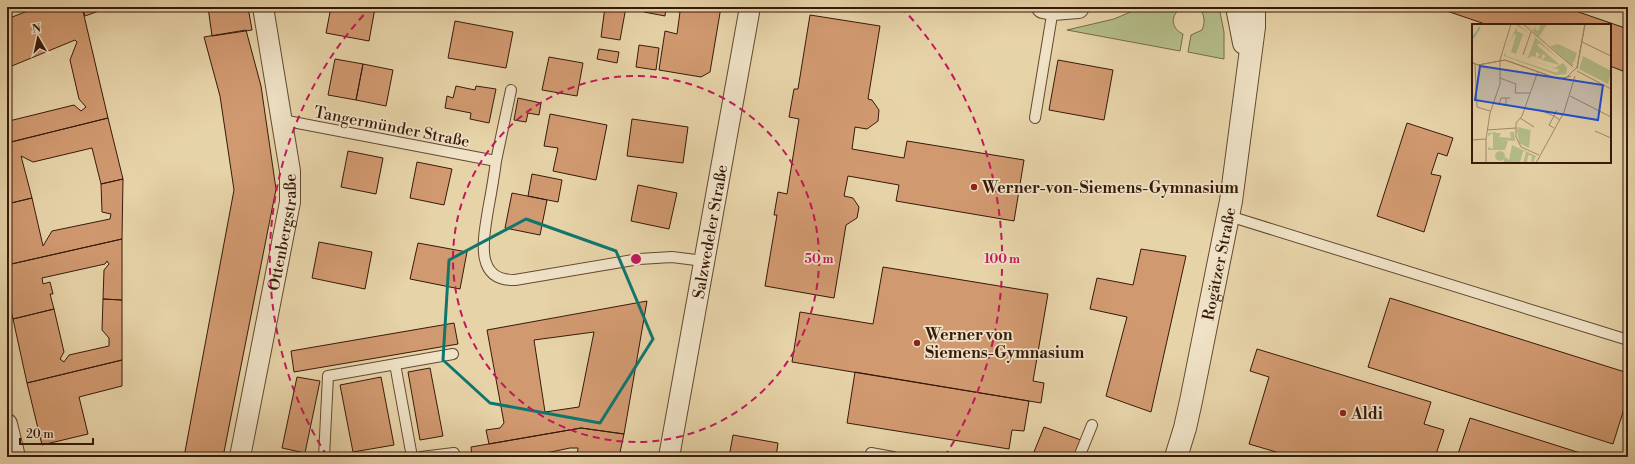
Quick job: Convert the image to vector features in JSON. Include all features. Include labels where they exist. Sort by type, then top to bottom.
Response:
[{"type":"street","name":"Ottenbergstraße","points":[[240,457],[290,202],[290,171],[263,7]]},
{"type":"street","name":"Salzwedeler Straße","points":[[669,457],[750,7]]},
{"type":"street","points":[[1048,8],[1078,7]]},
{"type":"street","name":"Rogätzer Straße","points":[[1238,7],[1248,68]]},
{"type":"street","name":"Rogätzer Straße","points":[[1176,457],[1185,428],[1229,216],[1254,27],[1254,7]]},
{"type":"street","points":[[7,424],[15,457]]},
{"type":"lane","points":[[1035,118],[1048,8]]},
{"type":"lane","points":[[511,90],[496,161],[483,247],[487,264],[492,272],[499,277],[508,280],[515,280],[650,258],[672,257],[704,261]]},
{"type":"lane","name":"Tangermünder Straße","points":[[282,120],[496,161]]},
{"type":"lane","points":[[1229,216],[1628,340]]},
{"type":"lane","points":[[324,457],[328,376],[452,354]]},
{"type":"lane","points":[[395,364],[412,457]]},
{"type":"lane","points":[[1079,457],[1092,425]]},
{"type":"lane","points":[[422,457],[454,453]]},
{"type":"lane","points":[[872,453],[892,457]]},
{"type":"highlighted area","points":[[526,219],[616,251],[653,339],[600,423],[490,403],[443,360],[449,260]]},
{"type":"green space","points":[[1142,7],[1183,7],[1176,13],[1173,21],[1176,28],[1183,34],[1180,51],[1067,30],[1114,19]]},
{"type":"green space","points":[[1198,7],[1219,7],[1224,32],[1224,59],[1188,52],[1191,35],[1202,30],[1204,23],[1204,17]]},
{"type":"building","points":[[38,7],[82,7],[108,118],[7,143],[7,115],[9,121],[74,105],[81,111],[86,107],[79,99],[70,60],[77,42],[75,40],[7,68],[7,19]]},
{"type":"building","points":[[82,7],[110,7],[85,16]]},
{"type":"building","points":[[208,7],[248,7],[252,30],[212,36]]},
{"type":"building","points":[[331,7],[375,8],[369,41],[326,33]]},
{"type":"building","points":[[605,7],[626,7],[620,40],[601,37]]},
{"type":"building","points":[[645,7],[666,7],[665,16],[644,12]]},
{"type":"building","points":[[669,7],[721,7],[710,72],[701,77],[659,70],[665,31],[677,34],[680,12],[669,10]]},
{"type":"building","points":[[1435,7],[1564,7],[1628,29],[1628,73],[1611,66],[1611,24],[1485,24]]},
{"type":"building","points":[[810,15],[880,26],[868,99],[872,100],[879,110],[878,121],[867,129],[855,127],[852,149],[904,158],[907,141],[1024,160],[1014,221],[896,201],[899,185],[848,176],[844,196],[853,198],[859,207],[857,218],[846,225],[834,298],[765,286],[777,215],[774,215],[778,192],[787,194],[799,119],[789,117],[794,89],[798,89]]},
{"type":"building","points":[[455,21],[513,32],[506,68],[448,58]]},
{"type":"building","points":[[246,30],[261,86],[276,189],[223,457],[184,457],[234,190],[220,96],[204,37]]},
{"type":"building","points":[[639,45],[659,48],[656,70],[636,67]]},
{"type":"building","points":[[599,49],[619,52],[617,63],[597,59]]},
{"type":"building","points":[[549,57],[583,63],[577,96],[542,90]]},
{"type":"building","points":[[335,59],[363,64],[356,100],[328,95]]},
{"type":"building","points":[[1058,60],[1113,70],[1104,120],[1049,110]]},
{"type":"building","points":[[363,64],[393,70],[386,106],[356,100]]},
{"type":"building","points":[[456,86],[475,90],[476,86],[496,89],[489,123],[470,119],[471,113],[445,108],[447,96],[453,98]]},
{"type":"building","points":[[518,98],[541,103],[539,115],[528,113],[526,122],[514,120]]},
{"type":"building","points":[[550,114],[607,125],[596,180],[553,171],[558,148],[544,146]]},
{"type":"building","points":[[108,118],[123,179],[101,184],[92,148],[33,162],[21,156],[32,198],[7,204],[7,143]]},
{"type":"building","points":[[632,119],[688,127],[683,163],[627,156]]},
{"type":"building","points":[[1407,123],[1453,138],[1447,156],[1438,153],[1431,174],[1441,176],[1424,232],[1377,216]]},
{"type":"building","points":[[348,151],[383,158],[376,194],[341,187]]},
{"type":"building","points":[[417,162],[452,169],[444,205],[410,198]]},
{"type":"building","points":[[532,174],[562,180],[558,202],[528,196]]},
{"type":"building","points":[[123,179],[122,239],[7,265],[7,204],[32,198],[43,246],[52,231],[110,219],[111,214],[102,212],[101,184]]},
{"type":"building","points":[[638,185],[677,193],[669,229],[631,221]]},
{"type":"building","points":[[512,193],[547,200],[540,235],[505,228]]},
{"type":"building","points":[[122,239],[122,300],[103,299],[104,270],[109,264],[107,261],[105,264],[42,278],[43,284],[50,282],[53,294],[50,294],[54,309],[13,319],[7,294],[7,265]]},
{"type":"building","points":[[319,242],[372,252],[365,289],[312,278]]},
{"type":"building","points":[[418,243],[467,252],[460,289],[410,279]]},
{"type":"building","points":[[1141,249],[1186,256],[1151,412],[1106,396],[1127,317],[1090,309],[1097,278],[1133,285]]},
{"type":"building","name":"Werner von Siemens-Gymnasium","points":[[883,267],[1048,294],[1033,381],[1044,383],[1041,403],[792,362],[800,312],[873,324]]},
{"type":"building","points":[[1390,298],[1628,373],[1628,396],[1613,444],[1368,367]]},
{"type":"building","points":[[103,299],[122,300],[122,360],[27,383],[13,319],[54,309],[64,352],[60,359],[64,362],[69,355],[109,346],[109,338],[102,330]]},
{"type":"building","points":[[647,301],[624,434],[581,428],[489,444],[486,430],[500,428],[504,423],[487,330]],"holes":[[[594,332],[579,407],[545,412],[534,340]]]},
{"type":"building","points":[[454,323],[458,344],[294,372],[291,351]]},
{"type":"building","name":"Aldi","points":[[1257,349],[1431,402],[1424,424],[1444,430],[1435,457],[1293,457],[1249,444],[1269,377],[1250,371]]},
{"type":"building","points":[[122,360],[122,386],[79,397],[88,434],[42,445],[27,383]]},
{"type":"building","points":[[430,368],[443,436],[420,440],[408,372]]},
{"type":"building","points":[[855,372],[1029,401],[1024,431],[1012,430],[1009,449],[847,423]]},
{"type":"building","points":[[297,377],[320,381],[305,453],[282,448]]},
{"type":"building","points":[[381,377],[394,445],[353,452],[340,385]]},
{"type":"building","points":[[1470,418],[1593,457],[1457,457]]},
{"type":"building","points":[[1044,427],[1081,440],[1074,457],[1032,457]]},
{"type":"building","points":[[581,428],[624,434],[619,457],[577,457],[578,448],[570,448],[527,457],[472,457],[471,447]]},
{"type":"building","points":[[733,435],[778,443],[776,457],[729,457]]},
{"type":"place","name":"Werner-von-Siemens-Gymnasium","points":[[974,187]]},
{"type":"place","name":"Werner von Siemens-Gymnasium","points":[[917,343]]},
{"type":"place","name":"Aldi","points":[[1343,413]]}]
